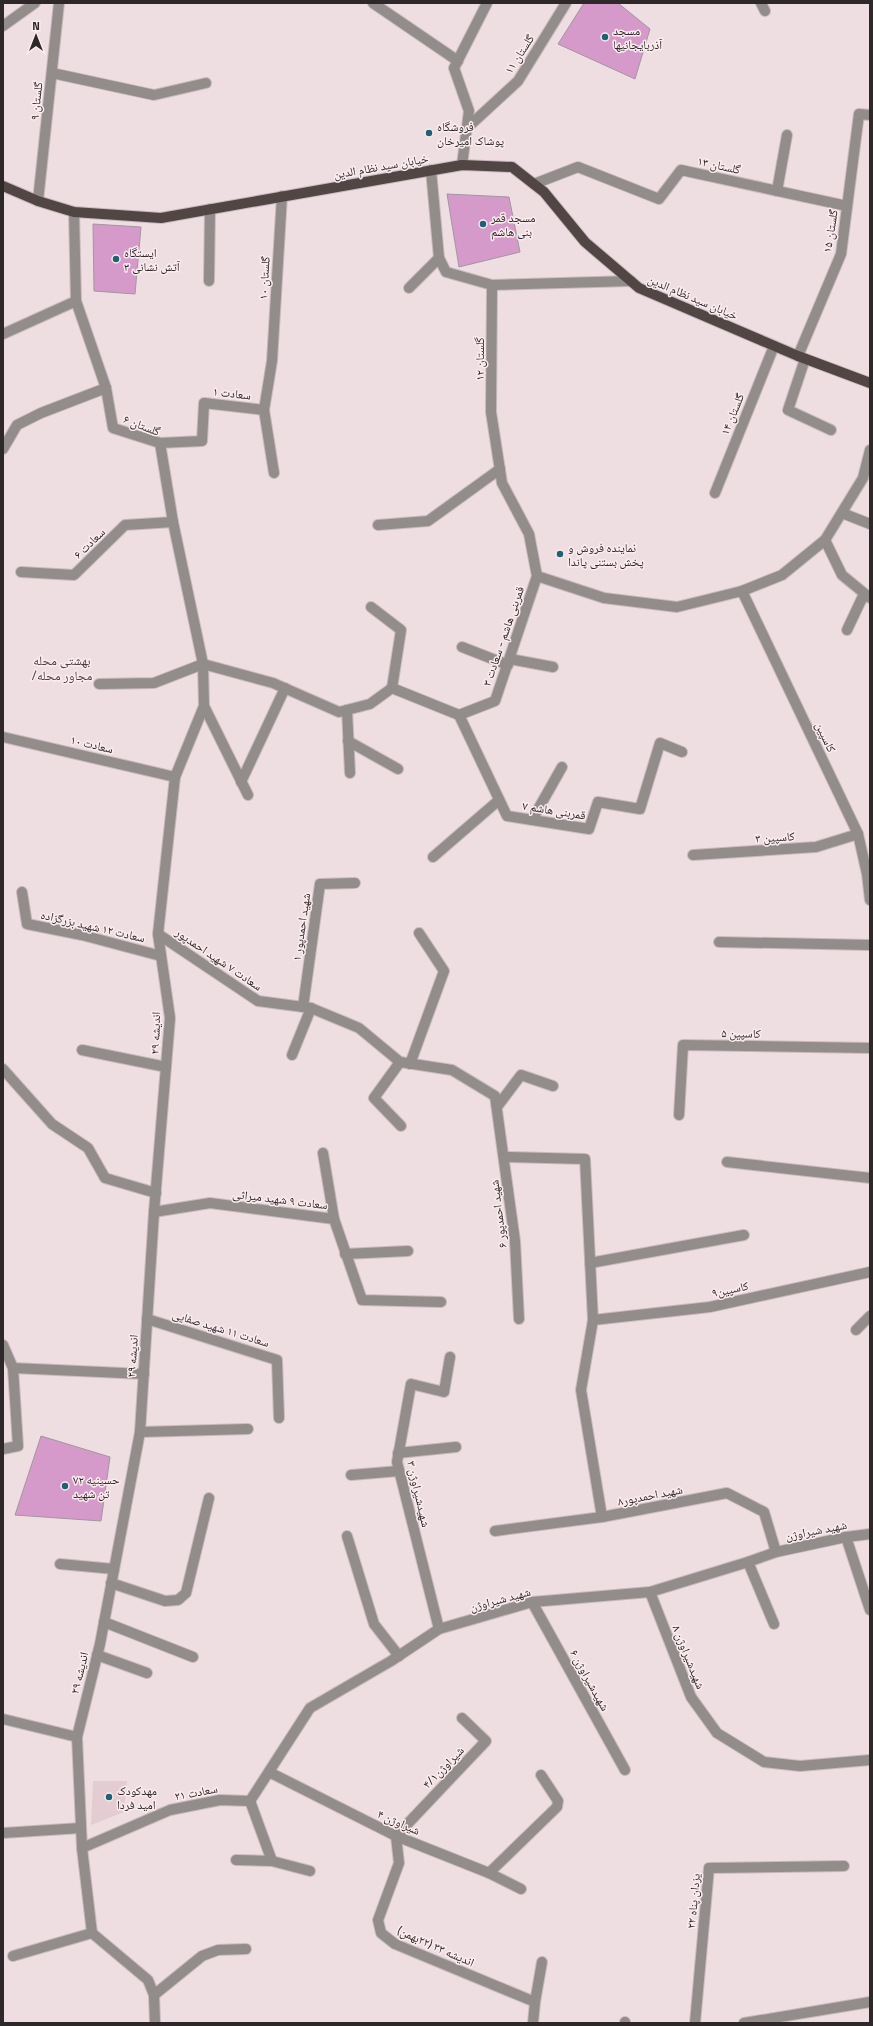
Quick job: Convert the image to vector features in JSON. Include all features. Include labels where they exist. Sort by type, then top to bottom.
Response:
[{"type":"main road","name":"خیابان سید نظام الدین","points":[[3,186],[38,201],[74,212],[161,218],[462,165],[512,167],[544,192],[586,242],[639,288],[774,346],[870,383]]},
{"type":"street","points":[[3,26],[35,3]]},
{"type":"street","name":"گلستان ۹","points":[[38,201],[58,3]]},
{"type":"street","points":[[373,3],[458,61]]},
{"type":"street","points":[[462,165],[469,111],[454,68],[487,3]]},
{"type":"street","name":"گلستان ۱۱","points":[[467,128],[518,81],[566,3]]},
{"type":"street","points":[[52,73],[154,95],[206,83]]},
{"type":"street","name":"گلستان ۱۵","points":[[831,430],[788,410],[801,357],[841,254],[860,114],[870,115]]},
{"type":"street","points":[[777,191],[788,135]]},
{"type":"street","name":"گلستان ۱۳","points":[[534,184],[578,167],[659,199],[681,170],[847,206]]},
{"type":"street","points":[[432,170],[439,258],[446,272],[492,285],[631,281]]},
{"type":"street","name":"گلستان ۱۰","points":[[272,361],[282,196]]},
{"type":"street","points":[[208,281],[210,209]]},
{"type":"street","name":"گلستان ۶","points":[[74,212],[76,301],[106,388],[113,428],[160,444],[173,522],[202,664]]},
{"type":"street","points":[[409,288],[439,258]]},
{"type":"street","name":"گلستان ۱۲","points":[[492,285],[491,412],[502,483],[529,534],[537,576]]},
{"type":"street","points":[[3,334],[76,301]]},
{"type":"street","name":"گلستان ۱۴","points":[[715,493],[774,346]]},
{"type":"street","name":"سعادت ۱","points":[[160,444],[202,441],[204,403],[264,410],[272,361]]},
{"type":"street","points":[[3,449],[17,425],[41,413],[106,388]]},
{"type":"street","points":[[264,410],[274,473]]},
{"type":"street","points":[[537,576],[604,598],[677,606],[742,592],[782,574],[825,540],[864,478],[870,450]]},
{"type":"street","points":[[378,525],[428,521],[500,470]]},
{"type":"street","points":[[842,513],[870,524]]},
{"type":"street","name":"سعادت ۶","points":[[21,572],[74,575],[125,525],[173,522]]},
{"type":"street","points":[[825,540],[842,574],[867,596],[847,630]]},
{"type":"street","name":"قمربنی هاشم - سعادت ۳","points":[[459,715],[495,701],[537,576]]},
{"type":"street","name":"کاسپین","points":[[742,592],[858,834],[867,874],[870,900]]},
{"type":"street","points":[[99,684],[154,683],[202,664],[273,683],[339,712],[370,704],[392,688],[401,630],[371,607]]},
{"type":"street","points":[[462,647],[509,662],[553,667]]},
{"type":"street","name":"اندیشه ۲۹","points":[[92,1933],[82,1848],[77,1737],[104,1622],[140,1432],[154,1212],[170,1018],[158,934],[175,777],[204,706],[202,664]]},
{"type":"street","points":[[241,782],[285,688]]},
{"type":"street","points":[[392,688],[459,715]]},
{"type":"street","points":[[204,706],[248,795]]},
{"type":"street","points":[[347,710],[350,773]]},
{"type":"street","name":"قمربنی هاشم ۷","points":[[459,715],[507,816],[589,829],[598,802],[640,809],[660,743],[682,752]]},
{"type":"street","name":"سعادت ۱۰","points":[[3,737],[175,777]]},
{"type":"street","points":[[348,741],[398,769]]},
{"type":"street","points":[[532,820],[562,767]]},
{"type":"street","points":[[433,856],[499,800]]},
{"type":"street","name":"کاسپین ۳","points":[[693,855],[816,847],[858,834]]},
{"type":"street","name":"شهید احمدپور ۱","points":[[307,1008],[320,884],[355,883]]},
{"type":"street","name":"سعادت ۱۲ شهید بزرگزاده","points":[[22,892],[27,924],[82,934],[161,956]]},
{"type":"street","points":[[401,1126],[374,1098],[405,1063],[444,971],[419,933]]},
{"type":"street","name":"سعادت ۷ شهید احمدپور","points":[[158,934],[258,1001],[307,1008],[359,1028],[405,1063]]},
{"type":"street","points":[[719,942],[870,945]]},
{"type":"street","points":[[292,1055],[307,1008]]},
{"type":"street","name":"کاسپین ۵","points":[[678,1115],[683,1045],[870,1048]]},
{"type":"street","points":[[82,1050],[166,1067]]},
{"type":"street","points":[[405,1063],[452,1070],[495,1096],[497,1107]]},
{"type":"street","points":[[3,1069],[52,1124],[88,1148],[105,1178],[156,1193]]},
{"type":"street","points":[[497,1107],[521,1075],[553,1086]]},
{"type":"street","name":"شهید احمدپور ۶","points":[[497,1107],[515,1241],[518,1319]]},
{"type":"street","points":[[323,1153],[334,1219]]},
{"type":"street","points":[[504,1157],[585,1158],[593,1320],[581,1390],[602,1517]]},
{"type":"street","points":[[727,1162],[870,1178]]},
{"type":"street","name":"سعادت ۹ شهید میراثی","points":[[154,1212],[210,1203],[334,1219],[362,1300],[440,1302]]},
{"type":"street","points":[[590,1263],[744,1235]]},
{"type":"street","points":[[345,1254],[408,1251]]},
{"type":"street","name":"کاسپین۹","points":[[593,1320],[710,1307],[870,1272]]},
{"type":"street","points":[[856,1330],[870,1316]]},
{"type":"street","name":"سعادت ۱۱ شهید صفایی","points":[[147,1319],[277,1360],[279,1418]]},
{"type":"street","points":[[3,1345],[13,1368],[18,1446],[3,1448]]},
{"type":"street","name":"شهیدشیراوژن ۳","points":[[439,1629],[397,1462],[411,1384],[444,1392],[450,1357]]},
{"type":"street","points":[[13,1368],[144,1374]]},
{"type":"street","points":[[140,1432],[248,1429]]},
{"type":"street","points":[[398,1453],[456,1447]]},
{"type":"street","points":[[352,1475],[399,1471]]},
{"type":"street","name":"شهید احمدپور۸","points":[[495,1531],[602,1517],[727,1493],[764,1512],[776,1552]]},
{"type":"street","points":[[112,1582],[165,1601],[178,1600],[186,1594],[209,1498]]},
{"type":"street","name":"شهید شیراوژن","points":[[250,1801],[310,1708],[399,1656],[439,1629],[532,1602],[650,1592],[776,1552],[846,1537],[870,1534]]},
{"type":"street","points":[[347,1536],[374,1624],[399,1656]]},
{"type":"street","points":[[846,1537],[870,1610]]},
{"type":"street","points":[[748,1562],[774,1624]]},
{"type":"street","points":[[60,1564],[114,1569]]},
{"type":"street","name":"شهیدشیراوژن ۸","points":[[650,1592],[691,1697],[717,1733],[764,1762],[800,1766],[870,1760]]},
{"type":"street","name":"شهیدشیراوژن ۶","points":[[532,1602],[625,1770]]},
{"type":"street","points":[[104,1622],[194,1657]]},
{"type":"street","points":[[97,1655],[147,1673]]},
{"type":"street","name":"شیراوژن۴/۱","points":[[396,1836],[486,1741],[462,1718]]},
{"type":"street","points":[[3,1719],[77,1737]]},
{"type":"street","name":"شیراوژن ۴","points":[[269,1772],[396,1836],[489,1873],[521,1889]]},
{"type":"street","points":[[489,1873],[557,1807],[558,1801],[541,1775]]},
{"type":"street","name":"سعادت ۲۱","points":[[82,1848],[170,1810],[220,1800],[250,1801]]},
{"type":"street","points":[[250,1801],[272,1861]]},
{"type":"street","points":[[3,1833],[81,1828]]},
{"type":"street","name":"اندیشه ۳۳ (۲۲بهمن)","points":[[396,1836],[399,1863],[378,1920],[381,1933],[395,1944],[535,2002]]},
{"type":"street","points":[[236,1860],[272,1861],[310,1871]]},
{"type":"street","name":"یزدان پناه ۲۲","points":[[694,2023],[709,1868],[844,1866]]},
{"type":"street","points":[[13,1956],[92,1933],[148,1980],[154,1994],[155,2023]]},
{"type":"street","points":[[154,1994],[202,1956],[218,1950],[246,1949]]},
{"type":"street","points":[[533,2023],[542,1962]]},
{"type":"street","points":[[744,2023],[870,2002]]},
{"type":"shaded area","name":"مهدکودک امید فردا","points":[[93,1781],[127,1781],[124,1812],[91,1825]]},
{"type":"building","name":"مسجد آذربایجانیها","points":[[584,3],[618,3],[650,29],[635,79],[558,44]]},
{"type":"building","name":"مسجد قمر بنی هاشم","points":[[447,194],[509,197],[520,252],[459,267]]},
{"type":"building","name":"ایستگاه آتش نشانی ۳","points":[[93,224],[141,227],[135,294],[94,291]]},
{"type":"building","name":"حسینیه ۷۲ تن شهید","points":[[41,1436],[110,1457],[101,1521],[15,1515]]},
{"type":"place","name":"مسجد آذربایجانیها","points":[[605,37]]},
{"type":"place","name":"فروشگاه پوشاک امیرخان","points":[[429,133]]},
{"type":"place","name":"مسجد قمر بنی هاشم","points":[[483,224]]},
{"type":"place","name":"ایستگاه آتش نشانی ۳","points":[[116,259]]},
{"type":"place","name":"نماینده فروش و پخش بستنی پاندا","points":[[560,554]]},
{"type":"place","name":"حسینیه ۷۲ تن شهید","points":[[65,1486]]},
{"type":"place","name":"مهدکودک امید فردا","points":[[109,1797]]},
{"type":"district","name":"بهشتی محله /مجاور محله","points":[[62,668]]}]
